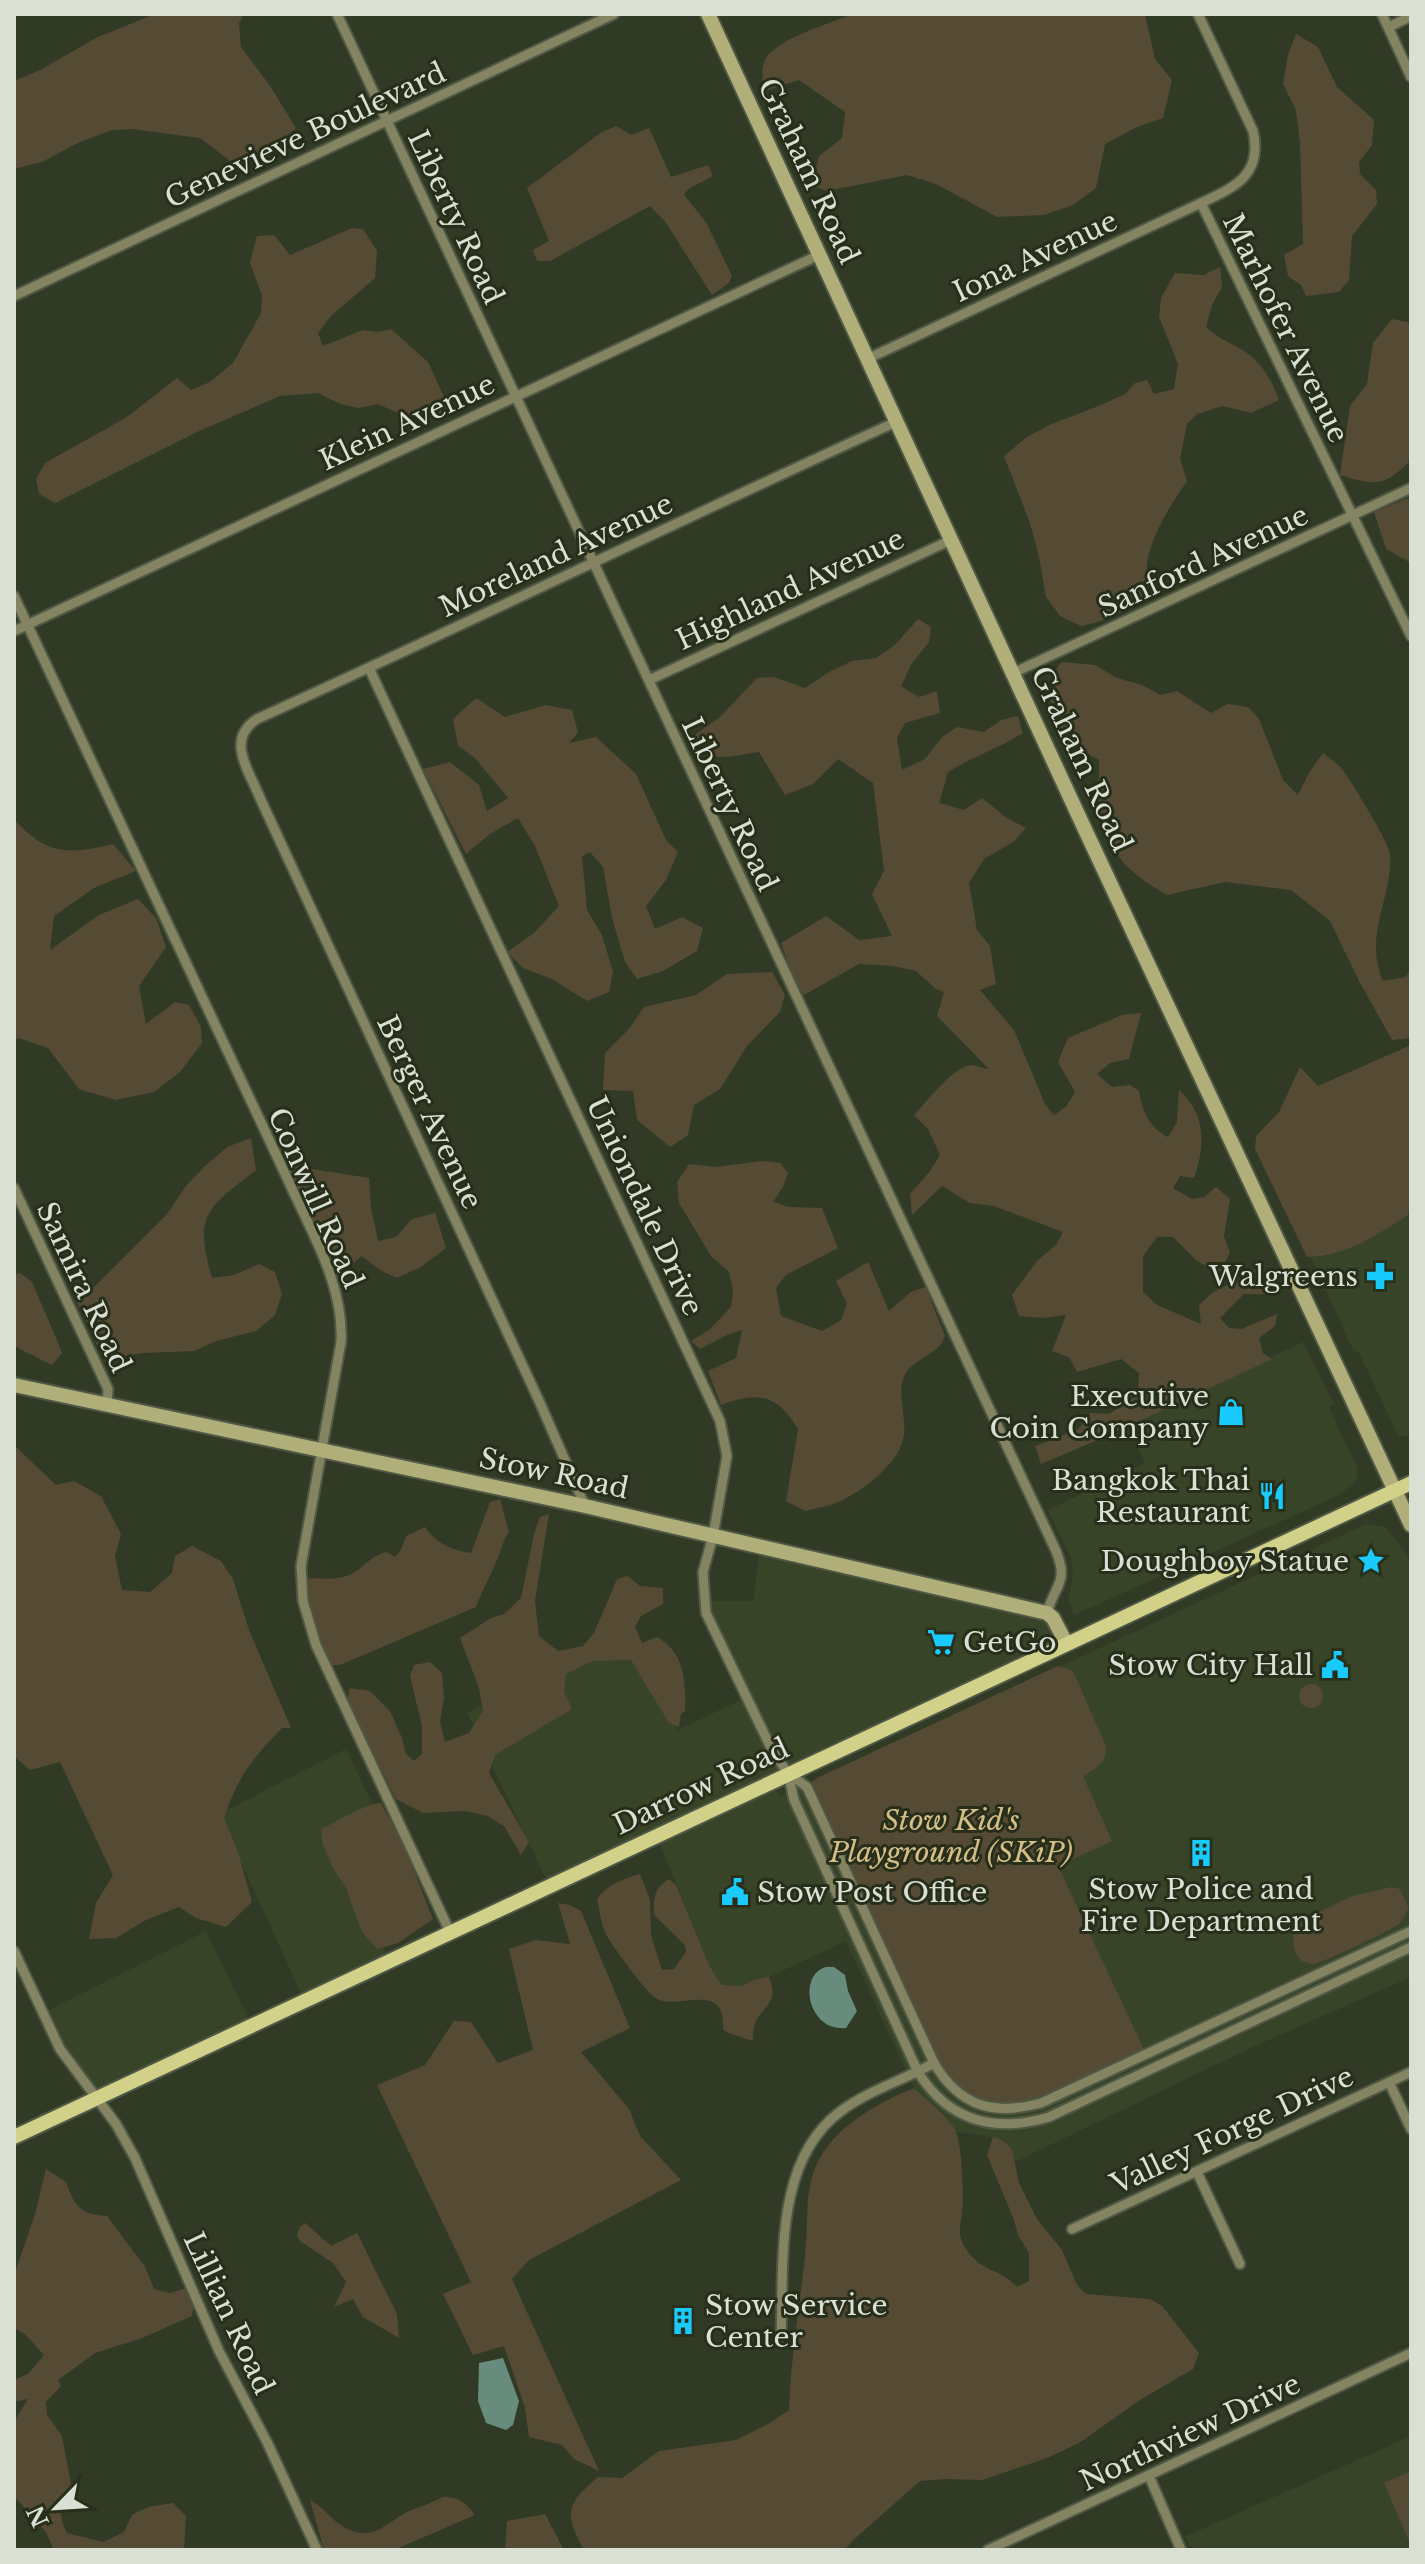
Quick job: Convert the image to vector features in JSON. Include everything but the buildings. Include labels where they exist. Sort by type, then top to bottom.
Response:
[{"type":"main road","name":"Graham Road","points":[[708,14],[1411,1525]]},
{"type":"main road","name":"Stow Road","points":[[14,1385],[585,1506],[1047,1613]]},
{"type":"main road","name":"Darrow Road","points":[[14,2137],[1411,1483]]},
{"type":"main road","points":[[1047,1613],[1066,1643]]},
{"type":"street","name":"Liberty Road","points":[[337,14],[1056,1551],[1062,1577],[1047,1613]]},
{"type":"street","name":"Genevieve Boulevard","points":[[14,296],[614,14]]},
{"type":"street","name":"Marhofer Avenue","points":[[1198,14],[1253,131],[1256,144],[1255,157],[1241,182],[1201,203],[1411,636]]},
{"type":"street","points":[[1382,14],[1411,77]]},
{"type":"street","points":[[1389,27],[1411,16]]},
{"type":"street","name":"Iona Avenue","points":[[867,359],[1201,203]]},
{"type":"street","name":"Klein Avenue","points":[[14,631],[819,255]]},
{"type":"street","name":"Moreland Avenue","points":[[241,735],[257,719],[896,422]]},
{"type":"street","name":"Sanford Avenue","points":[[1013,673],[1411,488]]},
{"type":"street","name":"Highland Avenue","points":[[649,680],[951,540]]},
{"type":"street","name":"Conwill Road","points":[[14,596],[326,1264],[340,1306],[341,1342],[301,1566],[301,1589],[306,1616],[322,1658],[450,1932]]},
{"type":"street","name":"Uniondale Drive","points":[[369,668],[720,1421],[727,1456],[713,1536],[703,1572],[706,1613],[773,1752],[788,1773]]},
{"type":"street","name":"Berger Avenue","points":[[241,735],[240,747],[260,798],[534,1388],[585,1506]]},
{"type":"street","name":"Samira Road","points":[[14,1188],[108,1389],[107,1405]]},
{"type":"street","points":[[788,1773],[807,1787],[934,2063],[946,2082],[963,2097],[979,2105],[1001,2110],[1031,2106],[1411,1931]]},
{"type":"street","points":[[788,1773],[794,1800],[918,2072],[934,2093],[962,2113],[994,2125],[1028,2123],[1094,2096],[1411,1947]]},
{"type":"street","name":"Lillian Road","points":[[14,1951],[60,2049],[95,2100],[116,2124],[135,2158],[219,2351],[267,2442],[317,2550]]},
{"type":"street","points":[[781,2336],[788,2211],[807,2148],[839,2112],[934,2063]]},
{"type":"street","name":"Valley Forge Drive","points":[[1072,2229],[1411,2072]]},
{"type":"street","points":[[1389,2082],[1411,2129]]},
{"type":"street","points":[[1197,2172],[1240,2264]]},
{"type":"street","name":"Northview Drive","points":[[988,2550],[1411,2353]]},
{"type":"street","points":[[1149,2476],[1181,2550]]},
{"type":"shaded area","points":[[1411,1205],[1411,1434],[1405,1437],[1398,1435],[1359,1353],[1353,1350],[1311,1258]]},
{"type":"shaded area","points":[[1303,1342],[1334,1404],[1329,1407],[1357,1467],[1357,1478],[1352,1485],[1335,1497],[1074,1614],[1068,1600],[1073,1576],[1071,1558],[1048,1510],[1145,1463],[1126,1422],[1167,1407]]},
{"type":"shaded area","points":[[1366,1524],[1385,1527],[1404,1550],[1411,1565],[1411,1977],[1255,2046],[1015,2162],[1002,2140],[956,2132],[914,2088],[846,1941],[769,1977],[742,1986],[722,1985],[710,1967],[658,1839],[772,1783],[780,1797]]},
{"type":"shaded area","points":[[760,1549],[1047,1616],[1061,1642],[789,1770],[776,1751],[708,1613],[708,1601],[753,1601]]},
{"type":"shaded area","points":[[634,1633],[678,1730],[747,1697],[788,1773],[549,1885],[467,1713]]},
{"type":"shaded area","points":[[346,1749],[381,1822],[334,1846],[389,1960],[304,2000],[219,1814]]},
{"type":"shaded area","points":[[206,1931],[251,2024],[95,2100],[43,2013]]},
{"type":"shaded area","points":[[834,1967],[845,1975],[857,2011],[846,2028],[833,2027],[823,2021],[815,2013],[811,2002],[812,1980],[817,1972]]},
{"type":"shaded area","points":[[503,2358],[519,2401],[513,2425],[506,2430],[486,2423],[478,2401],[479,2363]]},
{"type":"shaded area","points":[[1411,2436],[1411,2550],[1192,2550],[1186,2536]]},
{"type":"green space","points":[[155,14],[244,14],[239,23],[241,47],[296,128],[275,146],[233,163],[200,138],[132,129],[112,130],[42,162],[14,169],[14,81],[98,37]]},
{"type":"green space","points":[[853,14],[1145,14],[1155,59],[1172,80],[1163,118],[1137,127],[1105,144],[1096,188],[1073,205],[1044,215],[997,217],[936,184],[907,175],[827,191],[811,185],[819,156],[842,138],[845,112],[799,80],[765,91],[763,68],[765,60],[780,45],[804,32]]},
{"type":"green space","points":[[1296,34],[1318,47],[1337,87],[1374,120],[1372,145],[1359,162],[1360,174],[1376,190],[1377,204],[1352,236],[1349,280],[1339,292],[1306,296],[1301,285],[1288,276],[1284,255],[1303,244],[1296,110],[1283,84],[1288,55]]},
{"type":"green space","points":[[616,126],[631,135],[649,128],[671,177],[708,165],[713,176],[688,189],[684,195],[706,222],[732,276],[729,283],[712,295],[664,220],[650,206],[550,261],[537,261],[533,250],[549,241],[527,188],[602,132]]},
{"type":"green space","points":[[352,228],[363,229],[377,251],[375,278],[331,316],[318,333],[323,346],[363,330],[378,332],[391,329],[428,362],[450,410],[425,420],[404,416],[378,404],[359,408],[340,404],[318,393],[280,396],[197,432],[55,503],[39,494],[36,479],[45,463],[127,417],[177,378],[191,390],[210,382],[233,363],[261,313],[262,296],[250,263],[257,236],[274,235],[290,255]]},
{"type":"green space","points":[[1220,267],[1222,287],[1212,305],[1206,327],[1256,361],[1268,376],[1279,400],[1251,413],[1223,406],[1197,414],[1187,424],[1180,459],[1187,481],[1162,522],[1149,554],[1148,584],[1154,598],[1081,626],[1060,616],[1046,597],[1030,523],[1004,456],[1027,437],[1125,394],[1135,383],[1147,380],[1154,394],[1174,389],[1178,364],[1159,317],[1161,298],[1175,273],[1204,275]]},
{"type":"green space","points":[[1392,319],[1411,325],[1411,460],[1386,480],[1362,481],[1340,475],[1350,406],[1367,384],[1373,343]]},
{"type":"green space","points":[[1411,497],[1411,563],[1386,549],[1374,512]]},
{"type":"green space","points":[[918,619],[931,627],[929,642],[912,663],[901,686],[919,697],[937,691],[940,713],[905,723],[897,738],[902,770],[925,759],[942,737],[957,727],[984,732],[1001,720],[1018,716],[1023,733],[948,772],[939,803],[964,810],[982,798],[1007,818],[1026,828],[1013,842],[984,859],[969,883],[977,930],[990,946],[996,984],[980,990],[1014,1030],[1045,1104],[1054,1115],[1066,1107],[1075,1092],[1058,1062],[1068,1038],[1122,1015],[1141,1013],[1129,1059],[1110,1063],[1097,1074],[1112,1087],[1130,1085],[1139,1091],[1148,1118],[1156,1129],[1168,1137],[1177,1122],[1179,1090],[1195,1110],[1201,1143],[1194,1178],[1180,1176],[1173,1188],[1192,1199],[1204,1197],[1216,1187],[1230,1199],[1224,1236],[1230,1253],[1219,1273],[1197,1261],[1173,1237],[1157,1237],[1143,1256],[1143,1292],[1157,1305],[1201,1324],[1199,1305],[1212,1293],[1261,1267],[1273,1294],[1244,1294],[1220,1318],[1229,1328],[1241,1329],[1277,1314],[1275,1326],[1259,1338],[1263,1353],[1272,1359],[1041,1464],[1035,1446],[1079,1429],[1090,1413],[1109,1414],[1138,1395],[1139,1373],[1121,1359],[1077,1372],[1069,1357],[1052,1351],[1066,1315],[1042,1318],[1019,1316],[1012,1295],[1037,1261],[1056,1245],[1063,1232],[994,1206],[970,1203],[942,1186],[912,1215],[910,1194],[940,1155],[928,1129],[914,1115],[964,1067],[971,1065],[989,1069],[937,1016],[944,992],[916,971],[859,964],[804,995],[795,983],[781,943],[826,916],[859,940],[892,936],[872,894],[884,871],[873,783],[838,759],[813,784],[785,795],[759,752],[730,757],[713,756],[692,737],[720,717],[757,678],[774,677],[805,688],[852,661],[876,658],[895,645]]},
{"type":"green space","points":[[1062,662],[1095,665],[1117,678],[1142,685],[1161,695],[1177,691],[1211,713],[1228,704],[1248,707],[1259,719],[1283,780],[1298,795],[1323,753],[1340,767],[1384,838],[1390,854],[1376,948],[1383,981],[1406,977],[1411,966],[1411,1038],[1392,1040],[1330,921],[1291,890],[1225,882],[1167,895],[1126,865],[1112,845],[1092,799],[1099,779],[1099,760],[1079,750],[1056,719],[1050,694],[1051,682]]},
{"type":"green space","points":[[476,698],[505,717],[546,705],[572,710],[578,732],[569,743],[596,737],[636,774],[666,840],[678,852],[666,880],[646,906],[655,929],[682,917],[703,928],[697,951],[663,971],[637,979],[625,962],[612,918],[603,867],[590,852],[582,856],[587,910],[602,935],[613,972],[609,992],[587,1001],[552,979],[523,968],[507,952],[534,933],[559,906],[535,846],[518,818],[490,834],[466,854],[423,769],[450,762],[479,785],[487,811],[508,798],[474,757],[458,746],[453,719]]},
{"type":"green space","points":[[14,819],[37,840],[59,849],[83,850],[113,844],[136,871],[94,888],[54,916],[50,950],[99,915],[138,899],[156,918],[166,947],[139,986],[146,1024],[175,1002],[189,1005],[201,1027],[202,1043],[180,1072],[154,1092],[116,1100],[79,1089],[48,1048],[19,1038],[14,1040]]},
{"type":"green space","points":[[772,972],[785,995],[780,1012],[747,1046],[720,1089],[694,1105],[688,1135],[670,1147],[637,1120],[633,1091],[603,1090],[605,1053],[629,1029],[644,1007],[696,995],[727,974]]},
{"type":"green space","points":[[1411,1045],[1411,1202],[1408,1215],[1348,1249],[1307,1257],[1255,1149],[1256,1136],[1279,1112],[1300,1067],[1318,1086]]},
{"type":"green space","points":[[251,1138],[256,1170],[226,1194],[209,1214],[204,1239],[206,1256],[212,1278],[234,1275],[259,1264],[275,1272],[282,1294],[275,1315],[256,1331],[216,1341],[194,1351],[128,1355],[106,1363],[76,1300],[84,1297],[168,1213],[185,1187],[204,1167],[227,1147]]},
{"type":"green space","points":[[296,1158],[312,1169],[369,1178],[378,1241],[396,1237],[412,1219],[435,1213],[446,1248],[421,1267],[397,1278],[362,1256],[341,1273],[285,1162]]},
{"type":"green space","points":[[762,1161],[780,1163],[788,1173],[773,1202],[789,1207],[822,1208],[838,1248],[786,1275],[776,1288],[781,1316],[822,1331],[841,1320],[847,1304],[836,1281],[868,1262],[889,1311],[911,1292],[928,1286],[945,1336],[936,1349],[912,1366],[903,1379],[904,1435],[889,1465],[850,1496],[805,1511],[786,1501],[798,1429],[790,1417],[774,1402],[756,1397],[721,1405],[708,1371],[736,1358],[742,1330],[700,1349],[691,1341],[710,1329],[731,1307],[733,1291],[729,1272],[711,1256],[679,1203],[677,1182],[689,1164],[716,1167]]},
{"type":"green space","points":[[20,1273],[32,1282],[62,1353],[52,1365],[14,1346],[14,1275]]},
{"type":"green space","points":[[14,1445],[56,1485],[74,1481],[101,1496],[121,1534],[115,1556],[122,1590],[150,1592],[172,1573],[175,1556],[192,1546],[221,1561],[233,1579],[249,1630],[291,1728],[282,1728],[254,1759],[241,1779],[224,1818],[238,1852],[252,1902],[226,1927],[196,1918],[179,1907],[146,1920],[116,1938],[89,1939],[96,1903],[113,1875],[60,1762],[30,1770],[14,1756]]},
{"type":"green space","points":[[500,1499],[509,1532],[476,1607],[340,1665],[331,1665],[309,1611],[309,1578],[329,1579],[353,1573],[386,1552],[395,1557],[406,1536],[425,1527],[445,1545],[471,1553],[490,1502]]},
{"type":"green space","points":[[549,1514],[535,1601],[539,1636],[558,1651],[583,1646],[594,1633],[617,1579],[627,1576],[640,1586],[663,1588],[663,1604],[641,1616],[635,1627],[642,1643],[657,1637],[673,1651],[684,1679],[685,1711],[681,1714],[679,1727],[669,1723],[631,1660],[592,1661],[566,1674],[564,1692],[572,1709],[495,1755],[489,1773],[529,1842],[521,1855],[504,1826],[488,1816],[465,1811],[423,1813],[396,1799],[348,1702],[349,1688],[370,1691],[390,1711],[406,1754],[414,1761],[422,1754],[422,1726],[410,1676],[414,1665],[430,1662],[442,1673],[444,1698],[440,1722],[445,1742],[469,1733],[483,1711],[479,1688],[460,1638],[491,1618],[504,1614],[521,1598],[534,1534],[540,1517]]},
{"type":"green space","name":"Stow Kid's Playground (SKiP)","points":[[1058,1666],[1073,1671],[1105,1744],[1103,1759],[1083,1776],[1112,1841],[1058,1866],[1146,2054],[1041,2103],[979,2105],[946,2082],[807,1787],[817,1778]]},
{"type":"green space","points":[[1311,1684],[1319,1688],[1323,1696],[1319,1704],[1311,1708],[1303,1704],[1299,1696],[1303,1688]]},
{"type":"green space","points":[[381,1803],[403,1843],[433,1919],[398,1943],[377,1949],[362,1932],[346,1888],[323,1845],[321,1829]]},
{"type":"green space","points":[[640,1874],[650,1900],[651,1935],[662,1970],[674,1969],[686,1952],[685,1945],[654,1915],[656,1894],[669,1879],[676,1885],[710,1967],[722,1985],[742,1986],[769,1977],[772,1997],[756,2021],[753,2041],[723,2029],[722,2014],[717,2005],[709,2001],[657,1999],[616,1950],[605,1932],[597,1900],[610,1886]]},
{"type":"green space","points":[[1392,1887],[1400,1889],[1409,1908],[1399,1924],[1320,1962],[1312,1964],[1299,1958],[1294,1948],[1293,1932],[1303,1920],[1352,1896]]},
{"type":"green space","points":[[558,1903],[581,1911],[630,2028],[581,2052],[629,2109],[640,2136],[681,2180],[529,2260],[512,2279],[599,2471],[574,2459],[562,2445],[529,2437],[525,2408],[504,2346],[473,2355],[443,2294],[471,2282],[377,2085],[425,2065],[454,2021],[471,2022],[498,2063],[533,2050],[509,1949],[535,1940],[570,1944]]},
{"type":"green space","points":[[914,2088],[956,2132],[963,2184],[960,2233],[962,2242],[977,2262],[1004,2276],[1017,2287],[1029,2281],[1029,2253],[1018,2235],[987,2155],[993,2137],[1012,2149],[1019,2183],[1037,2219],[1062,2250],[1077,2285],[1086,2294],[1150,2299],[1162,2306],[1199,2353],[1193,2369],[1140,2400],[1079,2443],[1047,2458],[982,2480],[920,2481],[845,2550],[584,2550],[573,2527],[572,2510],[574,2502],[598,2477],[622,2478],[659,2451],[736,2440],[789,2410],[812,2176],[823,2152],[844,2129],[871,2109]]},
{"type":"green space","points":[[46,2169],[66,2182],[72,2197],[84,2211],[107,2216],[145,2267],[154,2289],[170,2293],[186,2288],[194,2303],[192,2316],[142,2338],[95,2353],[58,2380],[61,2386],[46,2402],[47,2415],[62,2436],[72,2489],[61,2510],[64,2527],[67,2533],[103,2542],[124,2532],[132,2515],[148,2507],[173,2503],[186,2516],[184,2550],[54,2550],[46,2532],[14,2496],[14,2422],[28,2399],[14,2402],[14,2380],[28,2374],[44,2355],[25,2334],[14,2328],[14,2268],[16,2270],[35,2214]]},
{"type":"green space","points":[[305,2223],[331,2246],[357,2233],[397,2314],[399,2338],[363,2317],[353,2299],[334,2307],[346,2282],[333,2263],[300,2241],[297,2235]]},
{"type":"green space","points":[[1411,2471],[1411,2546],[1384,2483]]},
{"type":"green space","points":[[443,2497],[461,2501],[475,2515],[394,2550],[324,2550],[310,2500],[339,2524],[363,2533],[378,2530],[407,2512]]},
{"type":"green space","points":[[545,2514],[564,2550],[505,2550],[507,2521]]},
{"type":"place","name":"Walgreens","points":[[1380,1276]]},
{"type":"place","name":"Executive Coin Company","points":[[1231,1412]]},
{"type":"place","name":"Bangkok Thai Restaurant","points":[[1272,1496]]},
{"type":"place","name":"Doughboy Statue","points":[[1371,1561]]},
{"type":"place","name":"GetGo","points":[[941,1642]]},
{"type":"place","name":"Stow City Hall","points":[[1335,1665]]},
{"type":"place","name":"Stow Police and Fire Department","points":[[1201,1853]]},
{"type":"place","name":"Stow Post Office","points":[[735,1892]]},
{"type":"place","name":"Stow Service Center","points":[[683,2321]]}]
